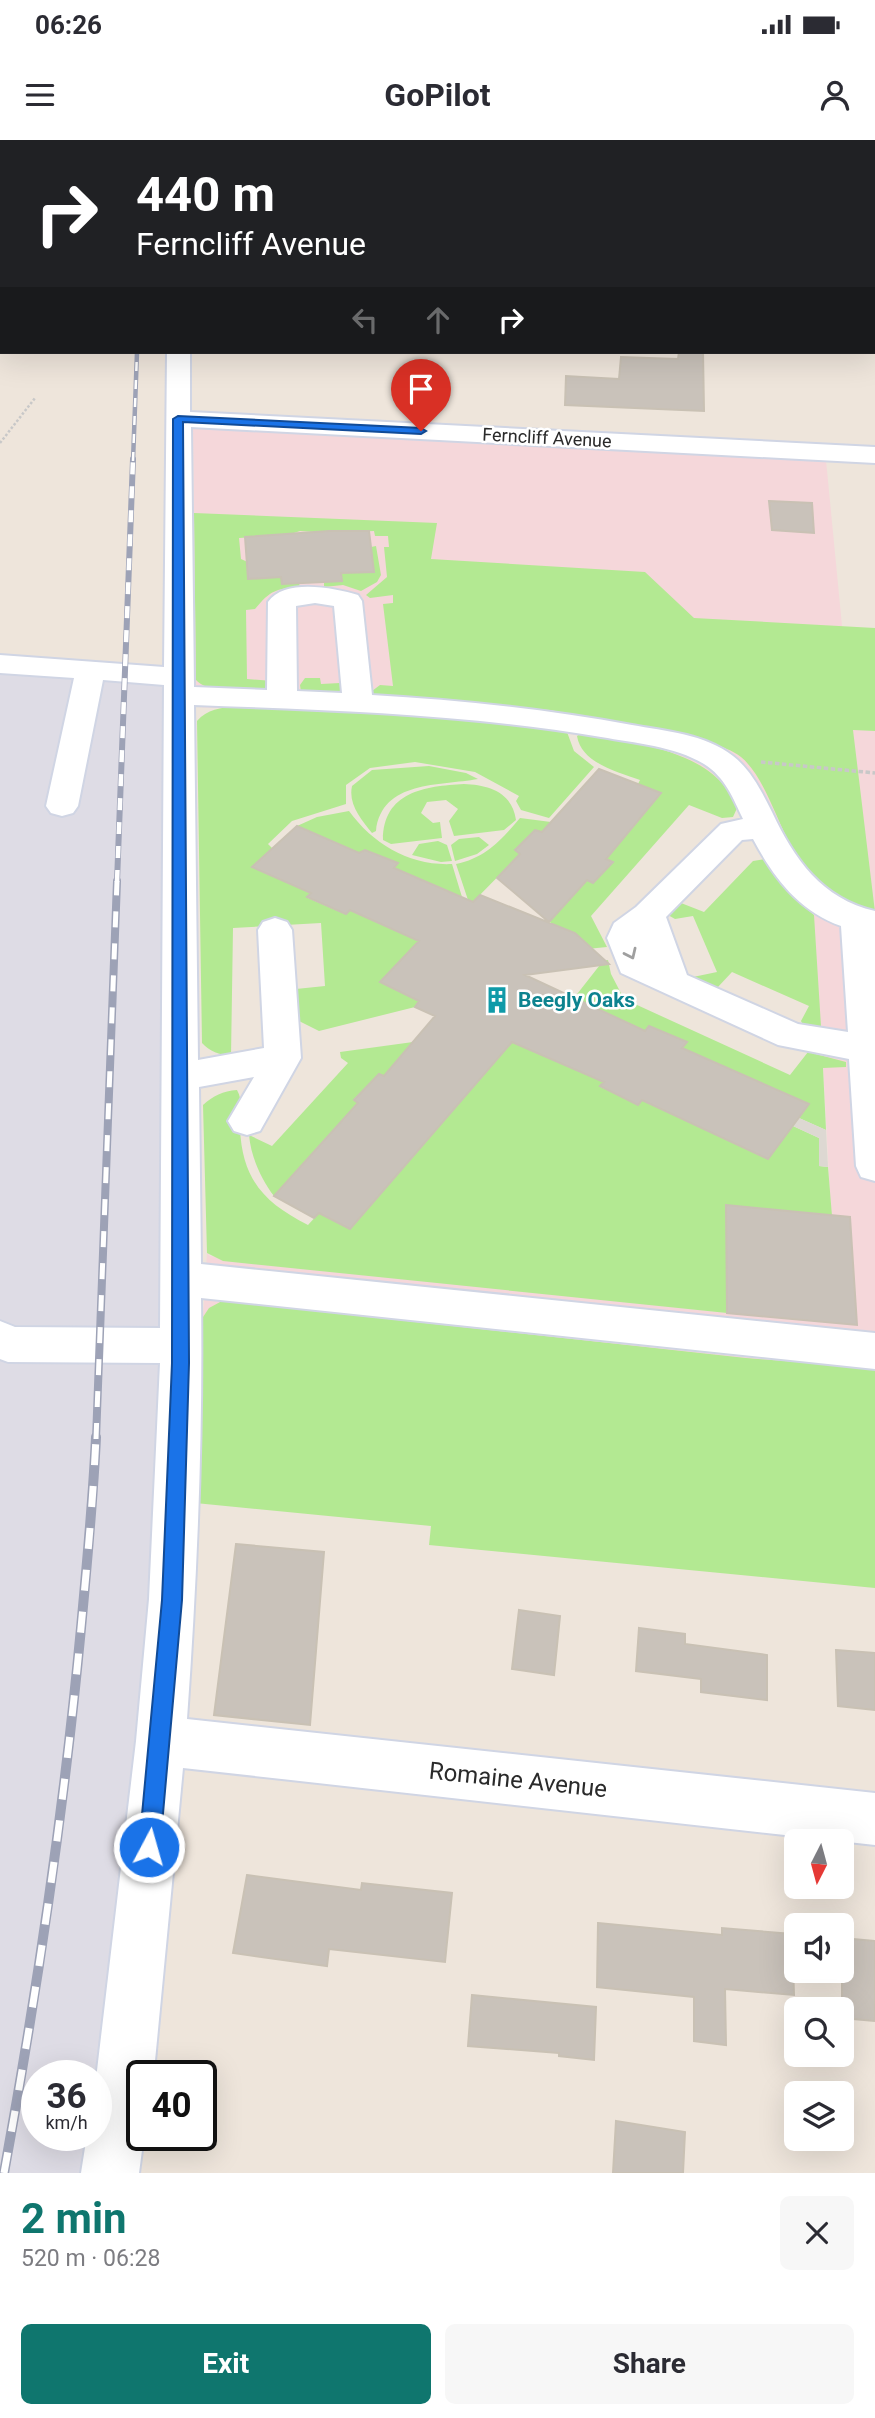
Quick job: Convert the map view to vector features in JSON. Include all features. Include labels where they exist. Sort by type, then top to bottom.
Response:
[{"type":"street","points":[[110,2173],[127,2061],[161,1741],[172,1600],[181,1279],[178,354]]},
{"type":"street","name":"Ferncliff Avenue","points":[[178,419],[875,455]]},
{"type":"street","points":[[282,699],[282,602],[291,597],[333,595],[348,601],[358,705]]},
{"type":"street","points":[[0,664],[87,682]]},
{"type":"street","points":[[62,806],[87,682]]},
{"type":"street","points":[[0,686],[87,682],[179,686],[282,699],[484,712],[559,720],[698,748],[722,762],[742,782],[763,827],[795,883],[831,910],[867,922],[875,1166]]},
{"type":"street","points":[[763,827],[732,831],[648,915],[672,983],[791,1035],[871,1050]]},
{"type":"street","points":[[247,1121],[284,1058],[275,930]]},
{"type":"street","points":[[180,1077],[284,1058]]},
{"type":"street","points":[[181,1279],[875,1351]]},
{"type":"street","points":[[3,1344],[128,1347],[180,1344]]},
{"type":"street","name":"Romaine Avenue","points":[[161,1741],[875,1819]]},
{"type":"path","points":[[0,443],[35,398]]},
{"type":"path","points":[[722,762],[744,759],[875,773]]},
{"type":"shaded area","points":[[193,427],[826,460],[852,729],[875,731],[875,1393],[203,1317],[207,1253],[210,1256],[727,1313],[726,1205],[831,1215],[821,1026],[789,895],[775,876],[726,791],[641,746],[516,725],[179,706],[177,512],[194,512]]},
{"type":"shaded area","points":[[0,673],[179,686],[181,1363],[112,2150],[112,2060],[21,2060],[21,2151],[112,2151],[110,2173],[0,2173]]},
{"type":"shaded area","points":[[799,1118],[826,1130],[828,1167],[819,1166],[819,1138],[793,1126]]},
{"type":"green space","points":[[194,513],[437,523],[431,559],[645,572],[694,618],[875,628],[875,731],[853,730],[875,912],[834,895],[813,879],[793,850],[761,782],[741,757],[727,749],[712,743],[550,710],[375,696],[372,691],[380,685],[393,686],[383,604],[393,603],[393,595],[370,598],[366,595],[387,577],[384,547],[389,547],[388,536],[375,536],[374,531],[300,531],[288,535],[239,538],[241,559],[281,577],[282,584],[299,583],[300,587],[274,592],[255,609],[246,610],[247,679],[273,681],[266,692],[229,691],[202,685],[196,680]]},
{"type":"green space","points":[[376,546],[381,575],[377,582],[361,591],[343,585],[324,587],[324,582],[341,573],[373,572],[371,547]]},
{"type":"green space","points":[[305,678],[320,678],[321,684],[340,683],[346,690],[338,696],[301,692],[300,685]]},
{"type":"green space","points":[[236,706],[443,717],[567,732],[574,751],[594,767],[549,818],[521,810],[516,801],[519,796],[475,772],[415,762],[370,768],[346,785],[346,804],[292,821],[268,844],[272,848],[252,867],[311,893],[308,898],[345,914],[350,910],[419,941],[381,981],[419,1001],[415,1007],[319,1031],[297,1020],[296,989],[325,986],[321,923],[233,928],[231,1056],[208,1049],[202,1043],[197,721],[220,708]]},
{"type":"green space","points":[[580,734],[647,746],[690,760],[709,772],[725,787],[738,806],[733,817],[722,818],[689,805],[591,916],[607,947],[587,949],[576,935],[549,922],[587,880],[593,883],[606,859],[661,793],[638,784],[640,780],[611,770],[593,760],[580,745],[577,736]]},
{"type":"green space","points":[[429,766],[466,773],[478,779],[415,788],[401,794],[389,802],[381,814],[376,831],[372,833],[354,805],[352,786],[372,770]]},
{"type":"green space","points":[[464,784],[482,786],[498,792],[510,803],[516,820],[504,830],[454,836],[449,821],[458,809],[446,800],[427,802],[421,813],[433,823],[440,822],[442,838],[391,844],[383,840],[390,811],[398,802],[421,790]]},
{"type":"green space","points":[[349,811],[369,833],[394,851],[422,861],[452,864],[462,897],[394,868],[398,863],[365,850],[359,854],[297,826],[317,817]]},
{"type":"green space","points":[[520,818],[551,822],[542,832],[535,830],[516,849],[520,854],[473,902],[468,900],[456,864],[485,852]]},
{"type":"green space","points":[[479,837],[489,845],[477,854],[455,861],[451,845],[459,839]]},
{"type":"green space","points":[[438,841],[447,845],[452,861],[441,862],[412,855],[419,844]]},
{"type":"green space","points":[[766,859],[787,890],[814,915],[821,1026],[843,1031],[803,1025],[801,1021],[809,1006],[732,972],[717,988],[693,977],[717,972],[693,916],[675,919],[668,915],[681,903],[704,912],[753,861]]},
{"type":"green space","points":[[608,960],[611,974],[624,999],[790,1075],[808,1052],[846,1062],[846,1067],[823,1068],[826,1130],[799,1118],[809,1104],[682,1048],[687,1042],[645,1031],[574,998],[603,961]]},
{"type":"green space","points":[[413,1042],[384,1076],[379,1074],[354,1099],[358,1103],[274,1196],[257,1167],[249,1135],[272,1146],[348,1063],[341,1058],[340,1052]]},
{"type":"green space","points":[[512,1042],[604,1082],[601,1087],[637,1104],[642,1100],[768,1159],[793,1126],[819,1138],[819,1166],[828,1167],[832,1216],[726,1205],[727,1313],[223,1261],[207,1253],[203,1105],[211,1099],[237,1090],[245,1162],[258,1187],[268,1198],[279,1208],[308,1225],[319,1213],[350,1229]]},
{"type":"green space","points":[[222,1301],[746,1358],[875,1368],[875,1588],[429,1545],[431,1526],[175,1501],[180,1320],[203,1317],[209,1308]]},
{"type":"building","points":[[679,354],[703,354],[704,411],[565,405],[566,376],[619,379],[621,357],[678,359]]},
{"type":"building","points":[[769,501],[812,503],[814,533],[772,530]]},
{"type":"building","points":[[369,531],[374,572],[341,573],[342,581],[324,582],[282,584],[281,577],[248,579],[245,537]]},
{"type":"building","points":[[599,769],[661,793],[606,859],[613,862],[593,883],[587,880],[549,922],[497,878],[520,854],[515,850],[535,830],[542,832]]},
{"type":"building","name":"Beegly Oaks","points":[[297,826],[359,853],[365,850],[398,863],[394,868],[473,902],[480,895],[575,933],[609,964],[525,975],[645,1031],[649,1026],[687,1042],[682,1048],[809,1104],[768,1159],[642,1100],[638,1105],[600,1086],[604,1082],[512,1042],[350,1229],[319,1213],[314,1218],[274,1196],[358,1103],[354,1100],[379,1074],[384,1076],[435,1016],[415,1007],[419,1001],[380,982],[419,941],[350,910],[346,914],[307,897],[311,893],[252,867]]},
{"type":"building","points":[[726,1205],[850,1217],[857,1325],[727,1313]]},
{"type":"building","points":[[236,1544],[324,1552],[310,1725],[214,1715]]},
{"type":"building","points":[[519,1610],[560,1616],[554,1675],[512,1669]]},
{"type":"building","points":[[639,1628],[685,1634],[685,1644],[767,1655],[767,1700],[701,1692],[701,1679],[636,1671]]},
{"type":"building","points":[[836,1650],[875,1653],[875,1710],[838,1706]]},
{"type":"building","points":[[247,1875],[361,1890],[362,1883],[452,1893],[445,1962],[329,1949],[327,1966],[233,1953]]},
{"type":"building","points":[[598,1923],[722,1935],[722,1928],[784,1933],[784,1983],[794,1983],[794,1995],[725,1989],[726,2045],[694,2041],[694,1997],[597,1987]]},
{"type":"building","points":[[854,1939],[875,1941],[875,2021],[854,2019],[854,1997],[842,1997],[842,1983],[854,1983]]},
{"type":"building","points":[[472,1995],[596,2007],[594,2060],[559,2056],[559,2053],[468,2046]]},
{"type":"building","points":[[616,2121],[685,2132],[683,2173],[613,2173]]},
{"type":"railway","points":[[133,461],[137,354]]},
{"type":"railway","points":[[117,882],[133,459]]},
{"type":"railway","points":[[96,1439],[117,881]]},
{"type":"railway","points":[[4,2173],[28,2037],[58,1833],[74,1697],[96,1437]]},
{"type":"place","name":"Beegly Oaks","points":[[497,1000]]},
{"type":"route","points":[[149,1847],[161,1741],[172,1600],[181,1363],[178,419],[421,431]]}]
